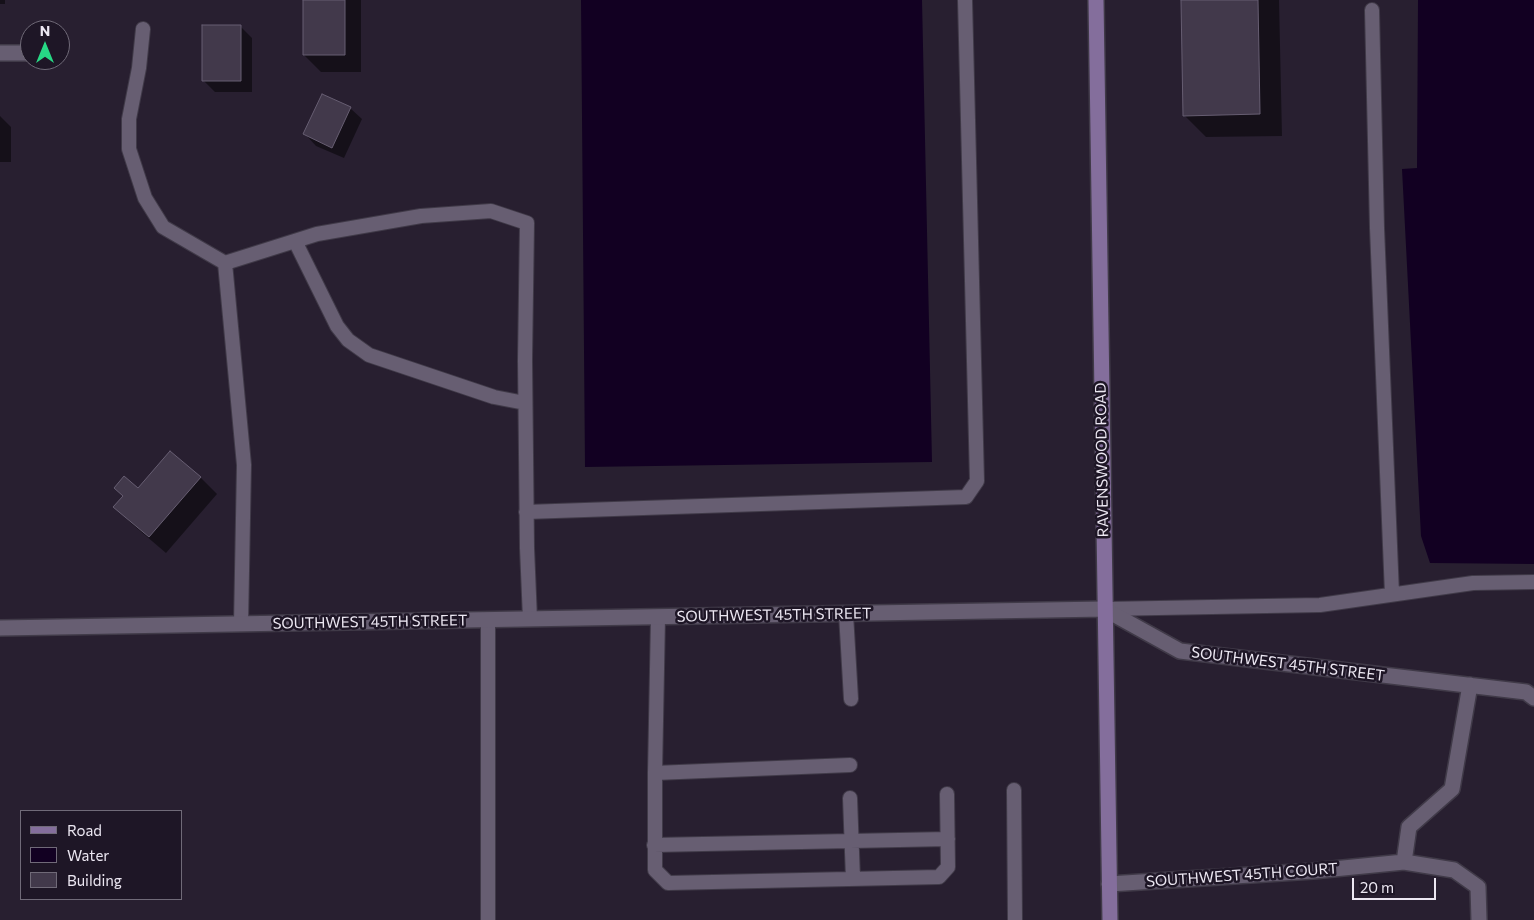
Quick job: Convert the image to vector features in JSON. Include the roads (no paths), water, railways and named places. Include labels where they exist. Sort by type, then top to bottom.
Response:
[{"type":"street","name":"RAVENSWOOD ROAD","points":[[1096,0],[1110,920]]},
{"type":"street","points":[[0,53],[20,53]]},
{"type":"street","name":"SOUTHWEST 45TH STREET","points":[[0,628],[1104,609],[1180,651],[1526,692],[1534,698]]},
{"type":"street","points":[[1404,862],[1408,827],[1452,789],[1470,685]]},
{"type":"street","name":"SOUTHWEST 45TH COURT","points":[[1109,884],[1313,871],[1404,862],[1454,870],[1478,887],[1479,920]]},
{"type":"lane","points":[[526,512],[966,497],[977,481],[966,0]]},
{"type":"lane","points":[[1372,10],[1377,228],[1392,594]]},
{"type":"lane","points":[[142,30],[139,68],[129,118],[130,149],[145,198],[163,227],[225,263],[317,234],[421,216],[491,211],[527,223],[525,403],[526,512],[530,619]]},
{"type":"lane","points":[[295,241],[338,326],[348,340],[369,355],[494,397],[525,403]]},
{"type":"lane","points":[[225,263],[244,465],[242,624]]},
{"type":"lane","points":[[1104,609],[1320,605],[1472,583],[1534,582]]},
{"type":"lane","points":[[846,614],[851,699]]},
{"type":"lane","points":[[658,617],[654,845],[655,870],[668,883],[939,877],[948,867],[947,794]]},
{"type":"lane","points":[[488,620],[488,920]]},
{"type":"lane","points":[[655,773],[850,765]]},
{"type":"lane","points":[[1014,790],[1015,920]]},
{"type":"lane","points":[[850,798],[853,879]]},
{"type":"lane","points":[[654,845],[948,839]]},
{"type":"water","points":[[581,0],[922,0],[932,462],[585,467]]},
{"type":"water","points":[[1418,0],[1534,0],[1534,564],[1430,563],[1421,536],[1402,169],[1417,168]]}]
